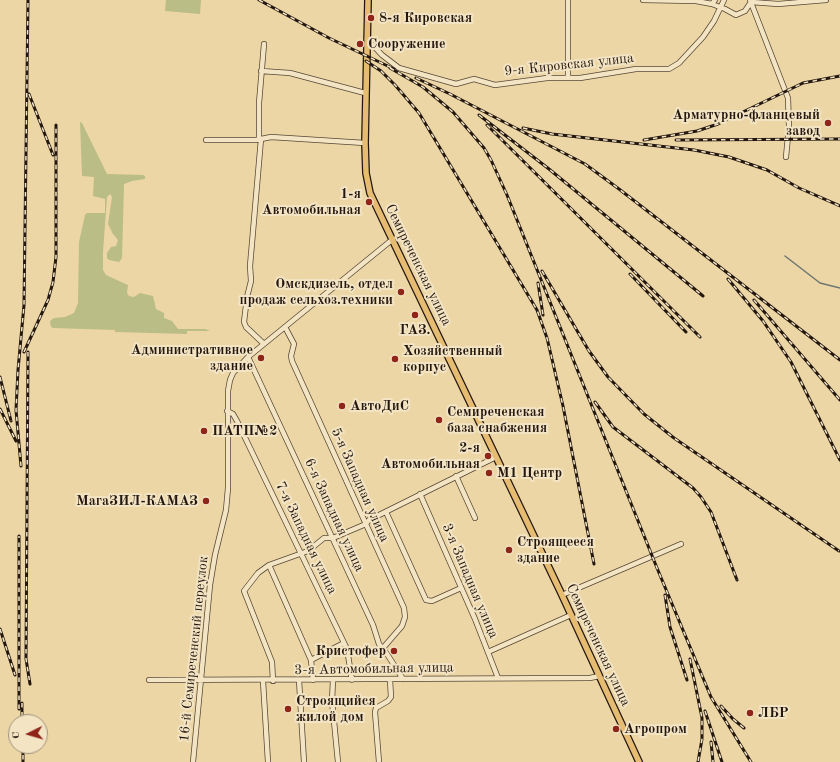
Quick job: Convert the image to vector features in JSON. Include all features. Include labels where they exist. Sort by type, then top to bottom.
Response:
[{"type":"main road","name":"Семиреченская улица","points":[[368,0],[365,92],[365,143],[368,188],[562,595],[639,762]]},
{"type":"street","points":[[568,0],[568,78]]},
{"type":"street","points":[[643,0],[714,2],[733,14],[739,15],[745,11],[751,1]]},
{"type":"street","points":[[721,7],[724,0]]},
{"type":"street","points":[[751,1],[778,4],[826,0]]},
{"type":"street","points":[[751,1],[788,98],[789,126],[786,157]]},
{"type":"street","name":"9-я Кировская улица","points":[[367,39],[382,55],[399,68],[456,84],[474,79],[495,84],[588,77],[636,69],[669,68],[680,63],[703,37],[721,7]]},
{"type":"street","points":[[264,44],[261,71],[260,139],[250,266],[251,282],[247,297],[244,322],[246,327],[264,344]]},
{"type":"street","points":[[261,71],[290,73],[365,92]]},
{"type":"street","points":[[206,140],[260,139],[271,137],[365,143]]},
{"type":"street","points":[[248,357],[393,239]]},
{"type":"street","name":"5-я Западная улица","points":[[285,327],[294,344],[291,356],[292,361],[404,608],[405,617],[402,626],[383,648]]},
{"type":"street","name":"16-й Семиреченский переулок","points":[[193,762],[211,579],[226,510],[228,488],[228,391],[233,373],[248,357]]},
{"type":"street","name":"6-я Западная улица","points":[[248,357],[373,625],[379,644],[404,679]]},
{"type":"street","name":"7-я Западная улица","points":[[227,411],[233,414],[237,421],[347,649],[352,680]]},
{"type":"street","points":[[272,681],[272,662],[244,591],[258,573],[268,565],[301,554],[319,541],[332,538],[366,524],[369,520],[496,457]]},
{"type":"street","points":[[456,476],[475,518]]},
{"type":"street","name":"3-я Западная улица","points":[[420,494],[498,678]]},
{"type":"street","points":[[386,512],[426,600],[432,601],[461,588]]},
{"type":"street","points":[[562,595],[681,544]]},
{"type":"street","points":[[268,565],[311,660],[313,680]]},
{"type":"street","points":[[488,652],[571,615]]},
{"type":"street","points":[[311,660],[344,643]]},
{"type":"street","name":"3-я Автомобильная улица","points":[[149,680],[390,680],[590,678],[599,676]]},
{"type":"street","points":[[299,680],[304,762]]},
{"type":"street","points":[[333,680],[332,701],[338,762]]},
{"type":"street","points":[[379,762],[375,712],[376,708],[388,701],[391,697],[390,680]]},
{"type":"street","points":[[263,681],[268,762]]},
{"type":"green space","points":[[166,0],[201,0],[200,14],[165,11]]},
{"type":"green space","points":[[80,122],[82,123],[107,174],[145,176],[145,179],[124,184],[122,258],[119,262],[109,260],[107,258],[107,253],[111,247],[116,246],[118,240],[108,224],[112,197],[110,194],[107,197],[103,252],[103,270],[106,275],[128,285],[127,293],[129,296],[134,297],[140,293],[153,296],[156,309],[164,313],[164,318],[172,321],[178,329],[205,329],[210,331],[187,331],[187,334],[115,332],[115,330],[51,327],[50,321],[54,318],[65,317],[74,313],[78,303],[79,242],[85,215],[87,213],[105,213],[105,199],[93,196],[94,177],[82,176]]},
{"type":"waterway","points":[[785,256],[820,283],[840,288]]},
{"type":"railway","points":[[21,466],[16,410],[24,305],[28,0]]},
{"type":"railway","points":[[259,0],[329,38],[394,69]]},
{"type":"railway","points":[[366,61],[381,71],[419,113],[537,310],[547,338],[563,406],[594,564]]},
{"type":"railway","points":[[390,68],[423,87],[453,112],[484,148],[491,160],[507,195],[657,568],[711,697],[751,762]]},
{"type":"railway","points":[[644,140],[697,131],[718,124],[803,83],[840,76]]},
{"type":"railway","points":[[416,78],[585,164],[840,360]]},
{"type":"railway","points":[[29,94],[53,155]]},
{"type":"railway","points":[[479,115],[549,169],[703,296]]},
{"type":"railway","points":[[24,352],[48,300],[53,282],[56,257],[56,125]]},
{"type":"railway","points":[[487,125],[700,337]]},
{"type":"railway","points":[[523,128],[552,134],[694,150],[729,157],[767,170],[799,188],[840,206]]},
{"type":"railway","points":[[676,140],[840,139]]},
{"type":"railway","points":[[542,271],[589,351],[608,377],[644,414],[674,438],[839,551]]},
{"type":"railway","points":[[630,274],[686,332]]},
{"type":"railway","points":[[728,279],[763,321],[791,362],[840,460]]},
{"type":"railway","points":[[538,283],[543,315]]},
{"type":"railway","points":[[754,300],[840,400]]},
{"type":"railway","points":[[28,352],[26,659],[30,684]]},
{"type":"railway","points":[[0,377],[11,421]]},
{"type":"railway","points":[[595,402],[613,427],[693,488],[701,497],[711,512],[737,580]]},
{"type":"railway","points":[[0,409],[16,441]]},
{"type":"railway","points":[[19,536],[19,709]]},
{"type":"railway","points":[[665,595],[670,627],[687,680]]},
{"type":"railway","points":[[0,629],[15,675]]},
{"type":"railway","points":[[690,659],[702,718],[702,739],[698,762]]},
{"type":"railway","points":[[22,703],[22,714]]},
{"type":"railway","points":[[721,706],[744,728]]},
{"type":"railway","points":[[705,711],[722,762]]},
{"type":"railway","points":[[711,742],[713,762]]},
{"type":"railway","points":[[23,754],[23,762]]},
{"type":"place","name":"8-я Кировская","points":[[371,18]]},
{"type":"place","name":"Сооружение","points":[[360,44]]},
{"type":"place","name":"Арматурно-фланцевый завод","points":[[828,123]]},
{"type":"place","name":"1-я Автомобильная","points":[[369,202]]},
{"type":"place","name":"Омскдизель, отдел продаж сельхоз.техники","points":[[401,292]]},
{"type":"place","name":"ГАЗ.","points":[[415,315]]},
{"type":"place","name":"Административное здание","points":[[261,358]]},
{"type":"place","name":"Хозяйственный корпус","points":[[395,359]]},
{"type":"place","name":"АвтоДиС","points":[[342,406]]},
{"type":"place","name":"Семиреченская база снабжения","points":[[439,420]]},
{"type":"place","name":"ПАТП№2","points":[[204,431]]},
{"type":"place","name":"2-я Автомобильная","points":[[488,456]]},
{"type":"place","name":"М1 Центр","points":[[489,473]]},
{"type":"place","name":"МагаЗИЛ-КАМАЗ","points":[[206,501]]},
{"type":"place","name":"Строящееся здание","points":[[509,550]]},
{"type":"place","name":"Кристофер","points":[[394,651]]},
{"type":"place","name":"Строящийся жилой дом","points":[[288,709]]},
{"type":"place","name":"ЛБР","points":[[750,713]]},
{"type":"place","name":"Агропром","points":[[616,729]]}]
